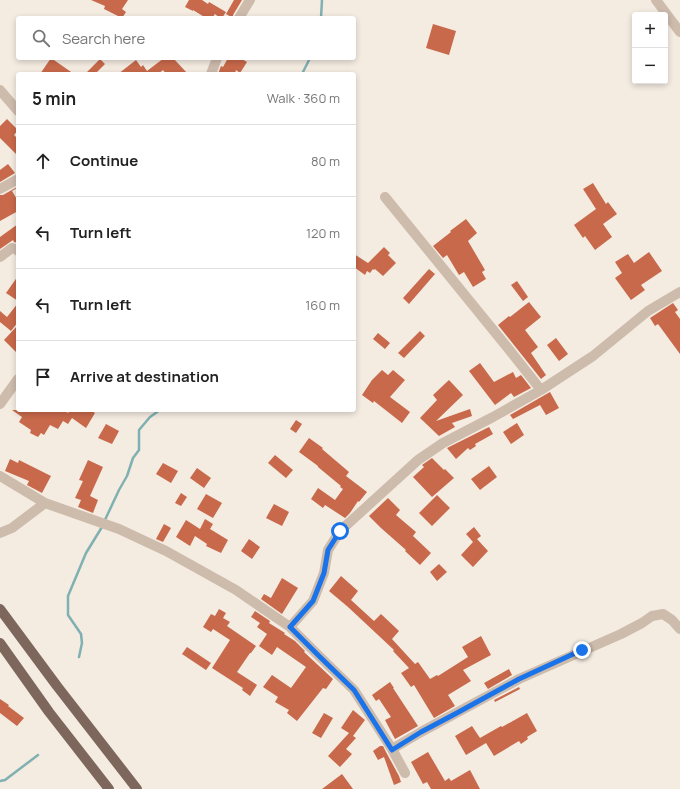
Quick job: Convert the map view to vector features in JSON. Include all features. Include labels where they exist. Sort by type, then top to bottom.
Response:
[{"type":"main road","points":[[0,609],[57,686],[137,789]]},
{"type":"main road","points":[[0,643],[49,712],[109,789]]},
{"type":"street","points":[[240,16],[250,0]]},
{"type":"street","points":[[656,0],[680,32]]},
{"type":"street","points":[[211,72],[216,60]]},
{"type":"street","points":[[0,90],[16,109]]},
{"type":"street","points":[[0,189],[16,179]]},
{"type":"street","points":[[385,197],[541,390]]},
{"type":"street","points":[[0,257],[12,248],[16,249]]},
{"type":"street","points":[[290,627],[313,601],[324,573],[328,550],[340,531],[418,460],[442,442],[493,417],[541,390],[593,356],[648,311],[680,292]]},
{"type":"street","points":[[0,404],[16,382]]},
{"type":"street","points":[[0,476],[45,503],[118,529],[173,554],[236,590],[290,627],[354,690],[405,773]]},
{"type":"street","points":[[0,533],[12,528],[45,503]]},
{"type":"street","points":[[392,750],[421,732],[519,679],[621,634],[652,616],[663,614],[672,620],[680,629]]},
{"type":"building","points":[[91,0],[128,0],[122,9],[126,12],[123,16],[118,16],[104,9],[105,6]]},
{"type":"building","points":[[189,0],[202,0],[208,4],[209,2],[226,12],[223,16],[218,16],[215,14],[214,16],[203,16],[185,7]]},
{"type":"building","points":[[234,0],[242,0],[233,16],[226,14]]},
{"type":"building","points":[[433,24],[456,31],[449,55],[426,48]]},
{"type":"building","points":[[50,60],[54,60],[71,72],[41,72]]},
{"type":"building","points":[[99,60],[105,64],[97,72],[87,72]]},
{"type":"building","points":[[136,60],[141,67],[143,65],[147,71],[161,60],[175,60],[186,72],[164,72],[163,70],[160,72],[121,72]]},
{"type":"building","points":[[227,60],[244,60],[247,62],[241,72],[236,70],[235,72],[219,72],[221,66],[223,67]]},
{"type":"building","points":[[7,119],[16,128],[16,132],[14,135],[16,137],[16,154],[0,138],[0,126]]},
{"type":"building","points":[[8,164],[15,173],[0,182],[0,170]]},
{"type":"building","points":[[593,183],[606,204],[608,202],[617,214],[603,224],[612,237],[595,250],[585,236],[583,238],[574,225],[596,209],[583,189]]},
{"type":"building","points":[[16,188],[12,191],[16,198],[16,212],[0,221],[0,195],[3,195]]},
{"type":"building","points":[[466,219],[477,233],[468,241],[485,270],[482,272],[486,279],[473,287],[464,272],[459,275],[447,255],[443,258],[433,246]]},
{"type":"building","points":[[16,225],[16,242],[13,240],[0,249],[0,237]]},
{"type":"building","points":[[384,247],[390,253],[388,255],[396,263],[383,276],[375,269],[373,269],[370,273],[367,271],[365,275],[356,268],[356,255],[368,263]]},
{"type":"building","points":[[649,252],[662,271],[641,285],[645,290],[631,300],[615,278],[622,273],[615,262],[628,254],[634,263]]},
{"type":"building","points":[[429,269],[435,274],[409,304],[403,298]]},
{"type":"building","points":[[16,279],[16,300],[6,293]]},
{"type":"building","points":[[517,281],[528,297],[523,301],[511,285]]},
{"type":"building","points":[[529,302],[541,317],[525,330],[538,347],[531,353],[546,375],[541,379],[498,325]]},
{"type":"building","points":[[673,303],[678,310],[675,312],[680,319],[680,354],[658,324],[655,326],[650,318]]},
{"type":"building","points":[[16,306],[16,325],[11,331],[0,322],[0,311],[7,317]]},
{"type":"building","points":[[16,327],[16,352],[4,340]]},
{"type":"building","points":[[420,331],[425,336],[404,358],[398,353]]},
{"type":"building","points":[[378,333],[390,343],[385,349],[373,339]]},
{"type":"building","points":[[556,338],[568,354],[559,361],[547,345]]},
{"type":"building","points":[[480,363],[494,382],[513,372],[516,378],[521,375],[531,388],[514,397],[511,393],[495,405],[469,371]]},
{"type":"building","points":[[382,370],[388,375],[393,370],[405,380],[390,397],[410,412],[402,423],[374,401],[373,403],[362,395],[372,380]]},
{"type":"building","points":[[449,380],[463,395],[436,421],[470,409],[472,416],[452,423],[455,427],[439,436],[420,418],[437,400],[433,395]]},
{"type":"building","points":[[550,392],[559,408],[546,415],[540,405],[513,419],[510,415]]},
{"type":"building","points":[[12,410],[16,410],[16,412],[95,413],[86,428],[72,418],[68,424],[63,421],[58,429],[50,425],[44,435],[41,433],[38,437],[30,433],[31,430],[19,422],[22,417]]},
{"type":"building","points":[[296,420],[302,424],[296,433],[290,429]]},
{"type":"building","points":[[517,423],[524,435],[511,444],[503,432]]},
{"type":"building","points":[[106,424],[119,431],[112,444],[98,438]]},
{"type":"building","points":[[489,427],[493,434],[475,444],[476,446],[470,450],[468,448],[456,459],[447,448]]},
{"type":"building","points":[[309,438],[323,448],[322,449],[349,472],[346,476],[367,492],[345,518],[325,505],[323,508],[311,499],[318,488],[335,500],[343,489],[318,466],[299,452]]},
{"type":"building","points":[[275,455],[293,470],[286,478],[268,463]]},
{"type":"building","points":[[432,458],[454,478],[432,497],[413,477],[424,467],[422,465]]},
{"type":"building","points":[[10,459],[18,463],[19,460],[51,476],[42,493],[27,485],[29,481],[5,471]]},
{"type":"building","points":[[88,460],[103,467],[90,496],[98,500],[93,513],[78,507],[81,500],[75,498],[83,481],[79,480]]},
{"type":"building","points":[[163,463],[178,471],[171,483],[156,474]]},
{"type":"building","points":[[489,466],[497,477],[480,490],[471,479]]},
{"type":"building","points":[[197,468],[211,478],[204,488],[190,478]]},
{"type":"building","points":[[181,493],[187,497],[181,506],[175,503]]},
{"type":"building","points":[[206,494],[222,503],[213,518],[197,509]]},
{"type":"building","points":[[437,495],[450,508],[432,526],[419,513]]},
{"type":"building","points":[[388,498],[400,510],[396,515],[416,532],[413,536],[431,553],[420,565],[369,516]]},
{"type":"building","points":[[274,504],[289,512],[282,526],[266,518]]},
{"type":"building","points":[[205,519],[213,524],[210,529],[228,540],[221,553],[206,546],[207,544],[195,536],[190,546],[176,537],[186,520],[200,529]]},
{"type":"building","points":[[164,524],[171,528],[163,542],[156,539]]},
{"type":"building","points":[[474,527],[481,536],[477,539],[488,551],[473,567],[461,555],[473,542],[466,534]]},
{"type":"building","points":[[249,539],[260,547],[252,559],[241,551]]},
{"type":"building","points":[[439,564],[447,572],[437,581],[430,572]]},
{"type":"building","points":[[341,576],[358,591],[351,600],[374,621],[381,614],[399,631],[392,639],[415,664],[418,662],[430,679],[437,675],[438,676],[468,657],[462,647],[481,636],[491,655],[463,670],[471,681],[448,695],[455,706],[434,718],[414,685],[411,687],[401,673],[409,668],[393,651],[394,650],[329,591]]},
{"type":"building","points":[[282,578],[298,588],[282,614],[261,599],[264,594],[271,598]]},
{"type":"building","points":[[219,609],[226,613],[223,618],[230,622],[227,626],[256,646],[237,672],[257,685],[250,696],[242,690],[243,688],[212,668],[230,640],[213,629],[211,632],[203,627],[211,614],[215,616]]},
{"type":"building","points":[[255,611],[295,641],[305,651],[304,652],[333,679],[326,689],[323,688],[297,721],[287,713],[289,710],[275,702],[278,697],[263,687],[272,675],[291,688],[306,667],[277,647],[272,655],[259,646],[267,634],[257,627],[260,623],[251,617]]},
{"type":"building","points":[[187,647],[211,663],[206,670],[182,654]]},
{"type":"building","points":[[509,669],[512,675],[488,689],[484,683]]},
{"type":"building","points":[[390,682],[418,726],[395,739],[385,720],[391,717],[379,699],[376,701],[372,695]]},
{"type":"building","points":[[519,687],[520,689],[495,702],[494,700]]},
{"type":"building","points":[[0,699],[24,718],[17,726],[0,713]]},
{"type":"building","points":[[353,710],[365,720],[353,736],[356,738],[346,749],[352,754],[340,767],[328,756],[349,733],[341,728]]},
{"type":"building","points":[[324,713],[333,718],[321,738],[312,733]]},
{"type":"building","points":[[527,713],[537,731],[527,737],[528,739],[521,744],[519,741],[494,756],[486,743],[466,755],[455,736],[472,726],[480,738]]},
{"type":"building","points":[[380,746],[383,746],[401,782],[394,785],[384,757],[378,760],[373,751]]},
{"type":"building","points":[[428,752],[445,781],[449,778],[451,781],[470,770],[480,789],[431,789],[427,782],[423,784],[411,762]]},
{"type":"building","points":[[342,774],[353,789],[322,789]]},
{"type":"waterway","points":[[321,16],[322,0]]},
{"type":"waterway","points":[[303,72],[309,60]]},
{"type":"waterway","points":[[104,522],[127,476],[133,458],[139,450],[139,430],[150,417],[157,412]]},
{"type":"waterway","points":[[79,657],[82,643],[81,634],[68,615],[68,596],[86,553],[102,527]]},
{"type":"waterway","points":[[0,781],[5,780],[38,755]]},
{"type":"route","points":[[340,531],[328,550],[324,573],[313,601],[290,627],[354,690],[392,750],[421,732],[519,679],[582,650]]}]
